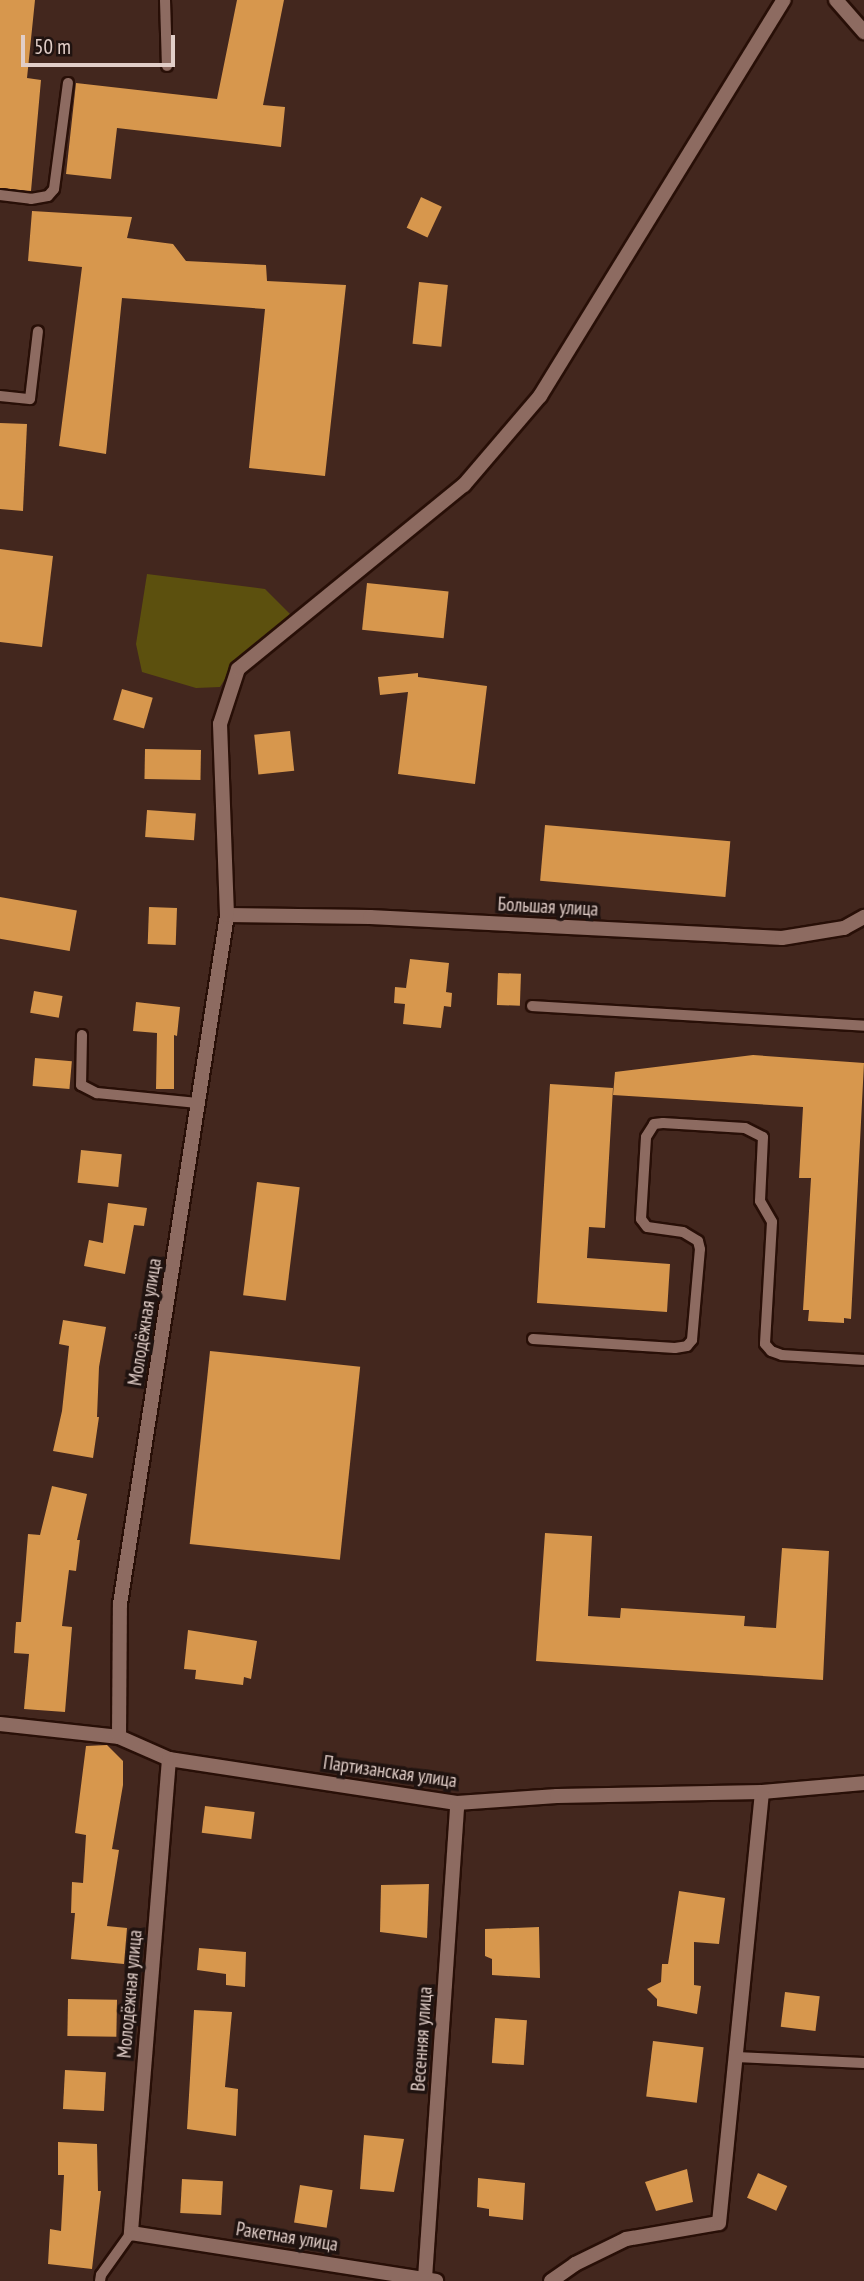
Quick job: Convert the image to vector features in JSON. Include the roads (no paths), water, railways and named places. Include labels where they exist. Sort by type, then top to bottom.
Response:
[{"type":"street","name":"Молодёжная улица","points":[[120,1737],[120,1604],[227,915],[220,724],[238,669],[464,485],[540,397],[784,0]]},
{"type":"street","points":[[836,0],[864,32]]},
{"type":"street","name":"Большая улица","points":[[227,915],[370,917],[782,938],[844,929],[864,917]]},
{"type":"street","name":"Партизанская улица","points":[[0,1724],[120,1737],[169,1759],[457,1802],[557,1796],[762,1792],[864,1783]]},
{"type":"street","name":"Молодёжная улица","points":[[131,2233],[169,1759]]},
{"type":"street","points":[[551,2281],[575,2264],[626,2238],[719,2222],[762,1792]]},
{"type":"street","name":"Весенняя улица","points":[[430,2280],[457,1802]]},
{"type":"street","name":"Ракетная улица","points":[[131,2233],[430,2280]]},
{"type":"lane","points":[[165,0],[167,66]]},
{"type":"lane","points":[[0,195],[31,199],[48,196],[54,189],[68,83]]},
{"type":"lane","points":[[0,396],[30,399],[38,331]]},
{"type":"lane","points":[[532,1006],[864,1026]]},
{"type":"lane","points":[[82,1035],[81,1084],[97,1093],[198,1103]]},
{"type":"lane","points":[[533,1339],[675,1348],[687,1346],[692,1340],[700,1263],[698,1241],[683,1232],[647,1227],[642,1219],[646,1137],[654,1124],[663,1123],[745,1128],[763,1137],[761,1201],[772,1222],[765,1344],[771,1352],[782,1354],[864,1360]]},
{"type":"lane","points":[[736,2057],[864,2063]]},
{"type":"lane","points":[[100,2281],[131,2233]]}]
